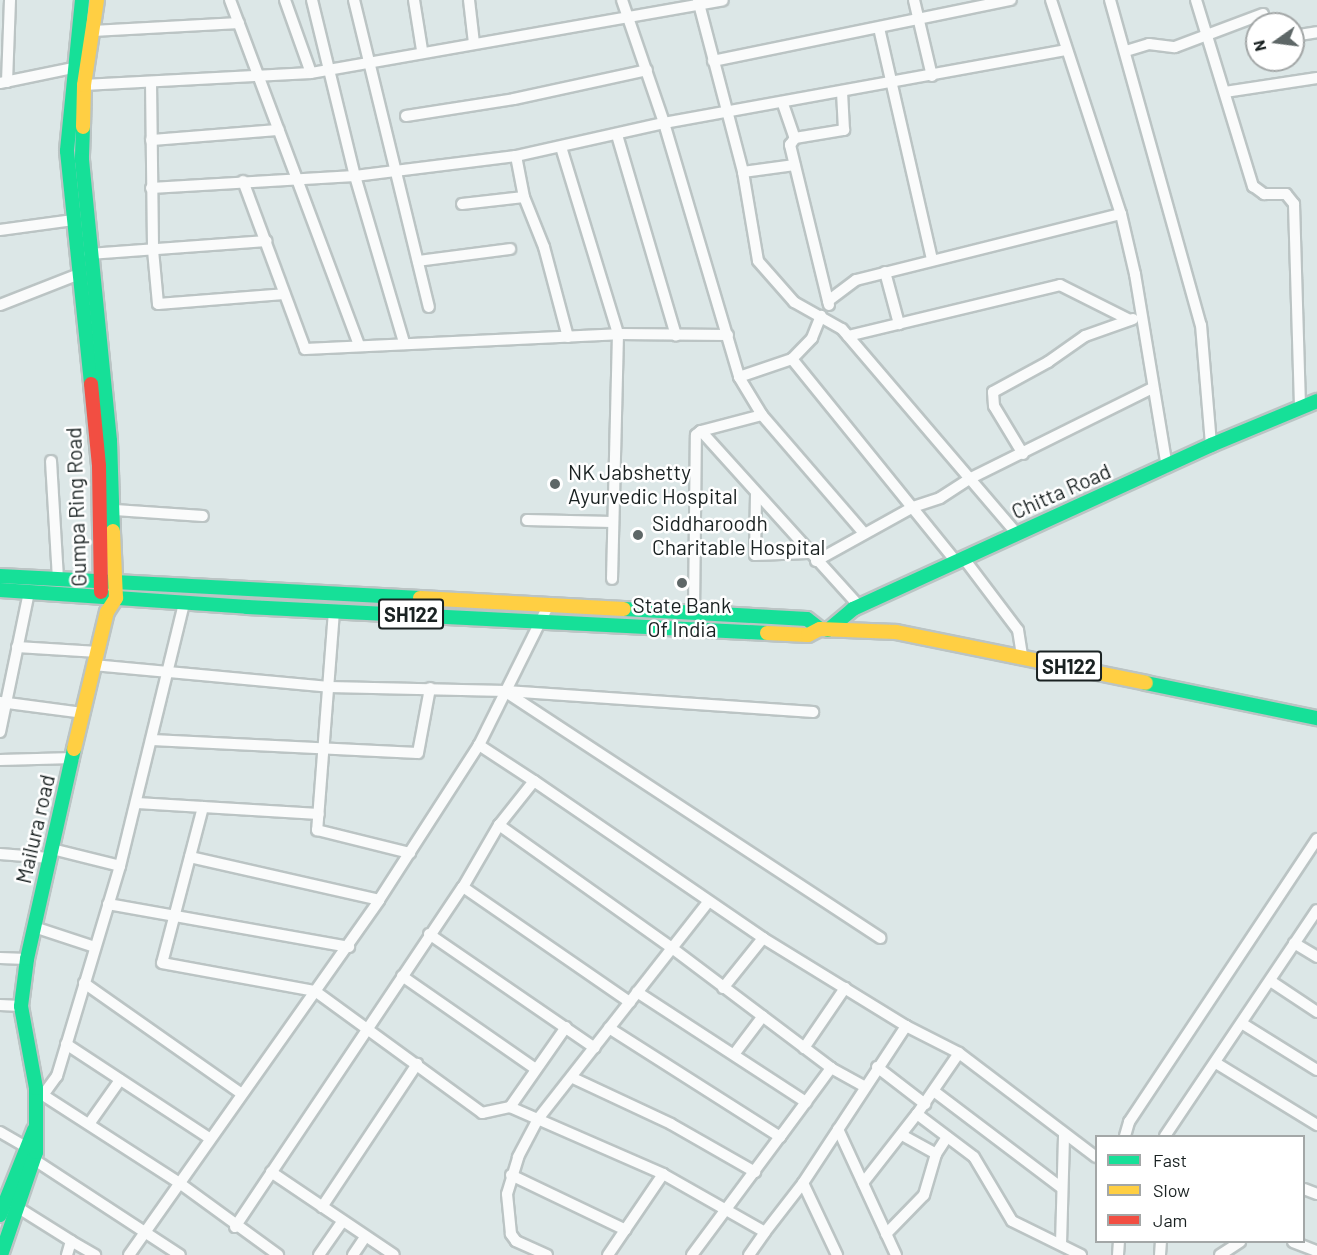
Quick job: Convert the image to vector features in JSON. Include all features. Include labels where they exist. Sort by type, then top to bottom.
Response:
[{"type":"street","points":[[10,0],[3,83],[74,68]]},
{"type":"street","name":"Gumpa Ring Road","points":[[82,0],[67,151],[99,466],[100,597],[107,612]]},
{"type":"street","name":"Gumpa Ring Road","points":[[97,0],[84,85],[82,160],[89,254],[115,510],[116,598],[107,612]]},
{"type":"street","points":[[230,0],[359,345]]},
{"type":"street","points":[[285,0],[311,73]]},
{"type":"street","points":[[312,0],[327,70],[355,176],[404,342]]},
{"type":"street","points":[[354,0],[429,307]]},
{"type":"street","points":[[414,0],[422,50]]},
{"type":"street","points":[[469,0],[474,43]]},
{"type":"street","points":[[622,0],[664,123],[739,377],[762,415],[864,533]]},
{"type":"street","points":[[84,85],[311,73],[422,50],[628,17],[698,2],[723,0]]},
{"type":"street","points":[[914,0],[932,76]]},
{"type":"street","points":[[713,61],[1011,0]]},
{"type":"street","points":[[1051,0],[1065,50],[1121,214],[1167,467]]},
{"type":"street","points":[[1110,0],[1201,325],[1211,445]]},
{"type":"street","points":[[1196,0],[1253,186],[1264,194],[1286,194],[1294,204],[1300,408]]},
{"type":"street","points":[[698,2],[743,172],[758,261],[794,302],[826,318],[848,336],[1017,534]]},
{"type":"street","points":[[1126,51],[1149,44],[1175,47],[1245,21]]},
{"type":"street","points":[[93,31],[239,23]]},
{"type":"street","points":[[879,28],[932,260]]},
{"type":"street","points":[[151,188],[355,176],[516,156],[664,123],[893,84],[1065,50]]},
{"type":"street","points":[[406,116],[514,99],[647,70]]},
{"type":"street","points":[[1225,92],[1317,78]]},
{"type":"street","points":[[151,82],[153,250],[159,304],[284,294]]},
{"type":"street","points":[[739,377],[792,360],[826,318],[828,301],[790,145],[795,138],[844,130],[842,93]]},
{"type":"street","points":[[783,104],[795,138]]},
{"type":"street","points":[[151,140],[279,130]]},
{"type":"street","points":[[617,135],[676,336]]},
{"type":"street","points":[[561,147],[618,334],[612,579]]},
{"type":"street","points":[[516,156],[524,197],[544,247],[568,337]]},
{"type":"street","points":[[743,172],[795,165]]},
{"type":"street","points":[[243,181],[267,241],[305,350],[404,342],[618,334],[728,335]]},
{"type":"street","points":[[462,204],[524,197]]},
{"type":"street","points":[[828,301],[856,280],[1121,214]]},
{"type":"street","points":[[0,230],[73,220]]},
{"type":"street","points":[[89,254],[267,241]]},
{"type":"street","points":[[418,261],[510,249]]},
{"type":"street","points":[[885,273],[899,324]]},
{"type":"street","points":[[0,305],[79,274]]},
{"type":"street","points":[[848,336],[1060,285],[1130,320]]},
{"type":"street","points":[[1023,454],[994,405],[993,392],[1048,362],[1085,336],[1141,316]]},
{"type":"street","points":[[792,360],[1018,630],[1022,656]]},
{"type":"street","points":[[756,494],[755,555],[812,557],[913,507],[940,498],[970,478],[1023,454],[1152,388]]},
{"type":"street","name":"Chitta Road","points":[[824,629],[859,606],[1211,445],[1317,401]]},
{"type":"street","points":[[694,614],[696,439],[701,431],[762,415]]},
{"type":"street","points":[[701,431],[812,557],[859,606]]},
{"type":"street","points":[[51,461],[58,580]]},
{"type":"street","points":[[115,510],[202,516]]},
{"type":"street","points":[[527,520],[612,522]]},
{"type":"street","points":[[0,576],[807,619],[824,629]]},
{"type":"street","name":"SH122","points":[[0,590],[184,603],[808,635],[824,629],[896,633],[1022,656],[1317,718]]},
{"type":"street","points":[[0,732],[2,702],[29,592]]},
{"type":"street","points":[[184,603],[120,866],[57,1076],[40,1094],[178,1182],[235,1227],[278,1255]]},
{"type":"street","points":[[129,1255],[208,1138],[349,947],[410,853],[479,745],[548,606]]},
{"type":"street","points":[[334,611],[317,830],[410,853]]},
{"type":"street","name":"Mailura road","points":[[0,1215],[34,1130],[40,1094],[21,1006],[27,959],[107,612]]},
{"type":"street","points":[[17,646],[96,658],[168,674],[329,687],[506,691],[813,711]]},
{"type":"street","points":[[152,740],[419,752],[430,688]]},
{"type":"street","points":[[506,691],[880,938]]},
{"type":"street","points":[[2,702],[84,713]]},
{"type":"street","points":[[479,745],[763,938],[906,1026],[959,1053],[1095,1156]]},
{"type":"street","points":[[0,760],[74,758]]},
{"type":"street","points":[[235,1227],[429,934],[463,887],[499,825],[534,781]]},
{"type":"street","points":[[137,803],[319,814]]},
{"type":"street","points":[[203,807],[162,963],[315,992],[368,1027],[482,1113],[510,1107],[663,1174],[765,1232]]},
{"type":"street","points":[[499,825],[672,948],[831,1068],[863,1086]]},
{"type":"street","points":[[1126,1135],[1129,1122],[1317,839]]},
{"type":"street","points":[[0,854],[51,853],[120,866]]},
{"type":"street","points":[[189,857],[379,900]]},
{"type":"street","points":[[463,887],[630,1002]]},
{"type":"street","points":[[547,1255],[512,1236],[507,1199],[511,1175],[537,1119],[573,1078],[609,1028],[708,902]]},
{"type":"street","points":[[108,904],[349,947]]},
{"type":"street","points":[[1166,1134],[1272,982],[1294,943],[1317,910]]},
{"type":"street","points":[[34,927],[95,946]]},
{"type":"street","points":[[429,934],[595,1048]]},
{"type":"street","points":[[723,988],[763,938]]},
{"type":"street","points":[[1294,943],[1317,957]]},
{"type":"street","points":[[0,958],[27,959]]},
{"type":"street","points":[[402,976],[536,1070]]},
{"type":"street","points":[[1272,982],[1317,1012]]},
{"type":"street","points":[[84,983],[242,1094]]},
{"type":"street","points":[[804,1048],[845,988]]},
{"type":"street","points":[[637,992],[735,1053],[806,1102]]},
{"type":"street","points":[[0,1005],[21,1006]]},
{"type":"street","points":[[735,1053],[763,1016]]},
{"type":"street","points":[[1243,1024],[1317,1070]]},
{"type":"street","points":[[749,1255],[803,1183],[863,1086],[906,1026]]},
{"type":"street","points":[[510,1107],[566,1027]]},
{"type":"street","points":[[609,1028],[780,1137],[782,1134]]},
{"type":"street","points":[[66,1044],[208,1138]]},
{"type":"street","points":[[863,1183],[935,1092],[959,1053]]},
{"type":"street","points":[[322,1207],[417,1064]]},
{"type":"street","points":[[1216,1064],[1317,1125]]},
{"type":"street","points":[[877,1067],[925,1104]]},
{"type":"street","points":[[692,1255],[831,1068]]},
{"type":"street","points":[[573,1078],[671,1124],[755,1172]]},
{"type":"street","points":[[89,1124],[120,1080]]},
{"type":"street","points":[[935,1092],[1062,1188]]},
{"type":"street","points":[[917,1114],[974,1157],[1012,1221],[1081,1255]]},
{"type":"street","points":[[838,1129],[896,1255]]},
{"type":"street","points":[[0,1132],[26,1152],[180,1255]]},
{"type":"street","points":[[1061,1244],[1064,1134]]},
{"type":"street","points":[[902,1135],[936,1154]]},
{"type":"street","points":[[886,1234],[924,1195],[936,1154],[947,1137]]},
{"type":"street","name":"Mailura road","points":[[1,1255],[17,1207],[26,1152]]},
{"type":"street","points":[[271,1173],[394,1255]]},
{"type":"street","points":[[608,1255],[663,1174]]},
{"type":"street","points":[[511,1175],[626,1230]]},
{"type":"street","points":[[803,1183],[837,1255]]},
{"type":"street","points":[[17,1207],[95,1255]]},
{"type":"street","points":[[319,1255],[342,1222]]},
{"type":"street","points":[[353,1255],[365,1237]]},
{"type":"street","points":[[67,1255],[71,1241]]},
{"type":"street","points":[[1220,1255],[1238,1243]]},
{"type":"street","points":[[1296,1243],[1317,1251]]},
{"type":"traffic: fast","points":[[82,0],[67,151],[91,384]]},
{"type":"traffic: fast","points":[[83,127],[82,160],[110,441],[113,531]]},
{"type":"traffic: fast","points":[[828,630],[853,609],[1211,445],[1317,401]]},
{"type":"traffic: fast","points":[[0,576],[420,598]]},
{"type":"traffic: fast","points":[[0,590],[247,607],[767,633]]},
{"type":"traffic: fast","points":[[624,609],[807,619],[820,629]]},
{"type":"traffic: fast","points":[[1146,683],[1317,718]]},
{"type":"traffic: fast","points":[[1,1255],[36,1152],[36,1088],[21,1006],[27,959],[74,749]]},
{"type":"traffic: fast","points":[[0,1215],[34,1130]]},
{"type":"traffic: slow","points":[[83,127],[84,85],[97,0]]},
{"type":"traffic: slow","points":[[74,749],[107,612],[116,598],[113,531]]},
{"type":"traffic: slow","points":[[420,598],[624,609]]},
{"type":"traffic: slow","points":[[767,633],[808,635],[820,629],[896,632],[1146,683]]},
{"type":"traffic: jam","points":[[91,384],[99,466],[101,592]]},
{"type":"place","name":"NK Jabshetty Ayurvedic Hospital","points":[[555,484]]},
{"type":"place","name":"Siddharoodh Charitable Hospital","points":[[638,535]]},
{"type":"place","name":"State Bank Of India","points":[[682,583]]}]
